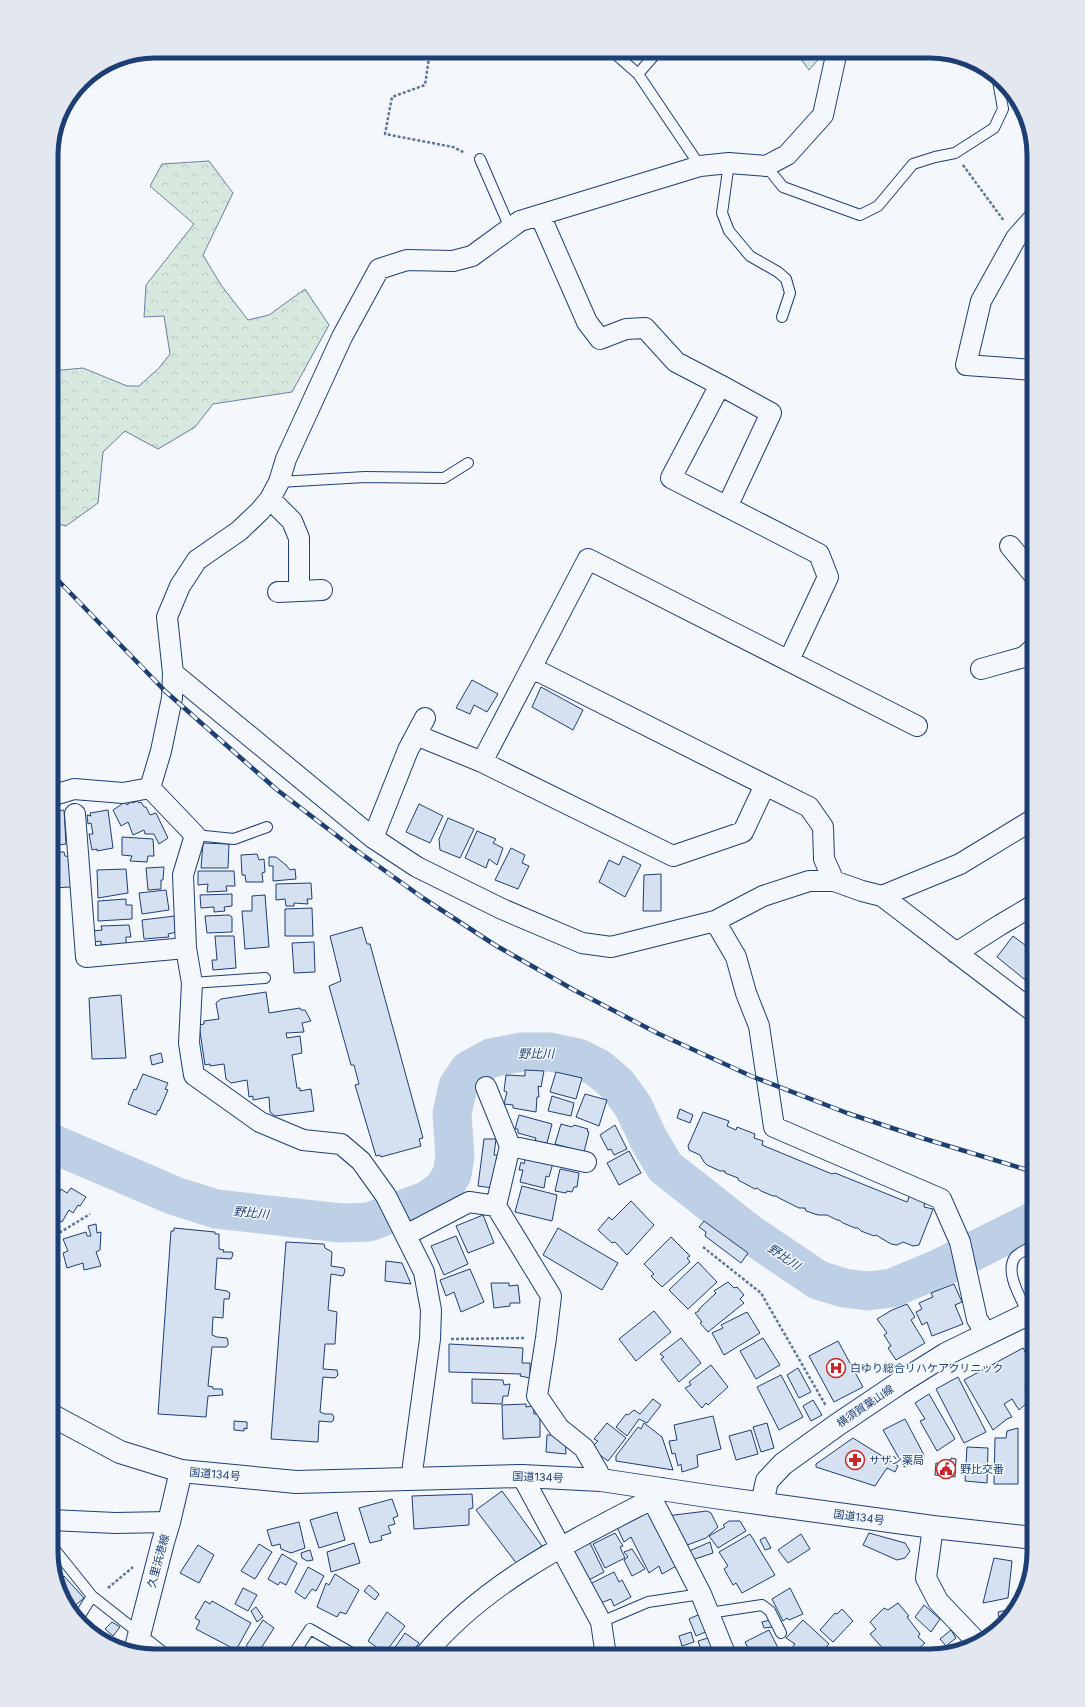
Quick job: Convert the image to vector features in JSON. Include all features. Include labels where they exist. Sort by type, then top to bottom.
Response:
[{"type":"main road","name":"横須賀葉山線","points":[[762,1503],[767,1481],[782,1464],[898,1384],[946,1354],[1027,1315]]},
{"type":"main road","name":"国道134号","points":[[58,1419],[120,1452],[181,1471],[296,1482],[522,1476],[601,1480],[656,1494],[762,1503],[933,1527],[1027,1537]]},
{"type":"main road","name":"久里浜港線","points":[[138,1643],[162,1542],[169,1522],[181,1471]]},
{"type":"street","points":[[150,788],[161,751],[172,698],[173,673],[167,617],[180,586],[197,560],[239,531],[260,511],[274,491],[286,459],[342,337],[379,269],[407,260],[454,262],[472,256],[520,221],[700,166],[729,163],[766,166],[787,155],[823,116],[835,58]]},
{"type":"street","points":[[540,215],[587,322],[600,339],[626,329],[645,328],[676,362],[771,413],[727,507]]},
{"type":"street","points":[[1027,226],[1016,238],[981,301],[966,365],[1027,369]]},
{"type":"street","points":[[720,385],[671,478],[819,554],[828,577],[789,660]]},
{"type":"street","points":[[274,491],[292,521],[299,538],[299,592]]},
{"type":"street","points":[[1010,546],[1027,567]]},
{"type":"street","points":[[482,762],[588,559],[917,726]]},
{"type":"street","points":[[278,592],[322,590]]},
{"type":"street","points":[[981,669],[1024,657],[1027,654]]},
{"type":"street","points":[[532,668],[810,807],[823,826],[824,860],[834,880]]},
{"type":"street","points":[[173,673],[373,838],[417,867],[502,909],[582,943],[611,947],[715,921],[763,896],[810,881],[834,880],[862,891],[882,896],[1027,1007]]},
{"type":"street","points":[[373,838],[408,750],[421,726],[482,762],[673,856],[743,832],[765,785]]},
{"type":"street","points":[[58,794],[74,789],[123,794],[150,788]]},
{"type":"street","points":[[150,788],[195,835],[182,875],[186,948],[192,983],[189,1043],[194,1075],[260,1122],[303,1140],[341,1144],[361,1162],[386,1196],[424,1272],[431,1310],[430,1339],[412,1478]]},
{"type":"street","points":[[75,814],[86,957],[186,948]]},
{"type":"street","points":[[882,896],[960,864],[1027,823]]},
{"type":"street","points":[[956,953],[1027,909]]},
{"type":"street","points":[[715,921],[736,957],[746,993],[759,1026],[774,1127],[941,1198],[960,1242],[977,1319],[986,1334]]},
{"type":"street","points":[[486,1087],[510,1146],[496,1206],[551,1296],[537,1396],[559,1428],[584,1448],[601,1480]]},
{"type":"street","points":[[510,1146],[586,1162]]},
{"type":"street","points":[[403,1229],[469,1202],[496,1206]]},
{"type":"street","points":[[522,1476],[601,1622],[605,1649]]},
{"type":"street","points":[[431,1649],[470,1608],[561,1546],[656,1494],[701,1594],[723,1649]]},
{"type":"street","points":[[58,1520],[115,1523],[169,1522]]},
{"type":"street","points":[[933,1527],[926,1578],[938,1601],[973,1639]]},
{"type":"lane","points":[[620,58],[638,74],[700,166]]},
{"type":"lane","points":[[638,74],[652,58]]},
{"type":"lane","points":[[766,166],[783,186],[860,215],[878,206],[913,164],[955,153],[994,128],[1003,109],[999,87]]},
{"type":"lane","points":[[480,159],[510,228]]},
{"type":"lane","points":[[729,163],[722,213],[729,231],[750,256],[778,272],[786,279],[790,293],[782,317]]},
{"type":"lane","points":[[274,491],[365,477],[444,478],[468,463]]},
{"type":"lane","points":[[195,835],[234,839],[267,827]]},
{"type":"lane","points":[[192,983],[265,978]]},
{"type":"lane","points":[[1027,1249],[1016,1256],[1012,1263],[1011,1273],[1027,1305]]},
{"type":"lane","points":[[58,1554],[94,1598],[138,1643],[152,1649]]},
{"type":"lane","points":[[601,1622],[648,1602],[701,1594]]},
{"type":"lane","points":[[81,1615],[94,1598]]},
{"type":"lane","points":[[709,1613],[762,1605],[770,1611],[781,1633]]},
{"type":"lane","points":[[297,1649],[310,1629],[345,1649]]},
{"type":"path","points":[[429,58],[425,85],[392,97],[385,134],[453,147],[480,159]]},
{"type":"path","points":[[955,153],[1016,238]]},
{"type":"path","points":[[58,1234],[90,1214]]},
{"type":"path","points":[[703,1247],[761,1292],[837,1425]]},
{"type":"path","points":[[430,1339],[546,1338]]},
{"type":"path","points":[[94,1598],[134,1565]]},
{"type":"green space","points":[[800,58],[820,58],[809,70]]},
{"type":"green space","points":[[209,161],[233,193],[203,255],[221,285],[248,320],[269,315],[305,289],[329,325],[292,392],[213,404],[195,427],[158,449],[125,431],[103,452],[98,503],[66,526],[58,524],[58,370],[83,368],[127,386],[139,386],[159,368],[170,354],[164,316],[144,317],[146,285],[194,224],[150,186],[162,164]]},
{"type":"building","points":[[472,680],[498,694],[487,712],[474,705],[470,714],[456,708]]},
{"type":"building","points":[[541,687],[583,710],[573,730],[532,707]]},
{"type":"building","points":[[137,801],[139,803],[141,802],[144,807],[146,807],[150,815],[156,813],[168,838],[159,844],[154,834],[145,834],[144,830],[133,835],[128,822],[121,826],[113,810],[125,802],[127,805],[131,802],[133,803]]},
{"type":"building","points":[[419,804],[443,816],[430,843],[406,832]]},
{"type":"building","points":[[64,810],[66,844],[58,845],[58,811]]},
{"type":"building","points":[[108,810],[113,848],[97,851],[97,849],[92,850],[89,834],[93,834],[91,823],[88,824],[87,815],[91,816],[90,813]]},
{"type":"building","points":[[448,818],[474,829],[460,858],[440,850],[439,839]]},
{"type":"building","points":[[477,831],[496,839],[493,843],[503,848],[497,865],[489,859],[486,868],[465,858]]},
{"type":"building","points":[[122,837],[153,839],[154,856],[148,856],[147,862],[130,861],[132,856],[122,855]]},
{"type":"building","points":[[203,843],[229,844],[228,868],[201,868]]},
{"type":"building","points":[[511,848],[525,855],[522,863],[529,866],[518,889],[495,880]]},
{"type":"building","points":[[58,852],[64,852],[65,856],[70,857],[71,887],[58,888]]},
{"type":"building","points":[[257,854],[259,860],[264,859],[265,872],[262,873],[263,882],[246,882],[245,875],[242,875],[241,855]]},
{"type":"building","points":[[623,856],[641,865],[625,897],[599,882],[609,860],[619,865]]},
{"type":"building","points":[[269,857],[276,857],[290,870],[295,869],[296,879],[273,881],[273,866],[269,866]]},
{"type":"building","points":[[164,867],[163,880],[161,880],[161,889],[148,890],[146,868]]},
{"type":"building","points":[[126,869],[128,893],[98,898],[97,870]]},
{"type":"building","points":[[198,871],[234,871],[235,886],[226,886],[227,891],[207,892],[208,884],[198,885]]},
{"type":"building","points":[[661,874],[661,911],[643,911],[644,875]]},
{"type":"building","points":[[311,883],[312,899],[307,899],[308,904],[294,903],[294,906],[286,906],[285,899],[276,900],[276,884]]},
{"type":"building","points":[[166,890],[169,910],[142,914],[139,893]]},
{"type":"building","points":[[232,894],[232,906],[224,907],[225,911],[214,912],[214,907],[201,908],[200,895]]},
{"type":"building","points":[[265,895],[269,947],[245,949],[242,911],[252,911],[252,896]]},
{"type":"building","points":[[126,899],[126,905],[132,905],[132,919],[98,921],[98,901]]},
{"type":"building","points":[[312,908],[313,936],[285,936],[285,909]]},
{"type":"building","points":[[229,915],[232,917],[232,932],[207,933],[205,916]]},
{"type":"building","points":[[175,916],[177,932],[168,934],[169,937],[144,939],[142,920]]},
{"type":"building","points":[[129,925],[131,937],[126,937],[126,944],[101,945],[101,941],[94,942],[93,931],[102,930],[101,926]]},
{"type":"building","points":[[362,927],[367,944],[370,944],[423,1138],[419,1139],[421,1146],[381,1157],[380,1155],[376,1156],[355,1085],[359,1084],[354,1065],[351,1065],[329,986],[341,981],[330,936]]},
{"type":"building","points":[[215,936],[234,936],[236,968],[213,970],[212,960],[217,960]]},
{"type":"building","points":[[1013,936],[1027,947],[1027,981],[997,957]]},
{"type":"building","points":[[314,942],[315,972],[294,973],[292,943]]},
{"type":"building","points":[[266,992],[269,1013],[300,1008],[301,1010],[305,1010],[311,1021],[302,1023],[304,1032],[286,1033],[287,1038],[300,1036],[302,1053],[292,1055],[297,1088],[300,1088],[300,1091],[311,1089],[314,1111],[275,1116],[270,1112],[269,1097],[253,1100],[253,1096],[249,1097],[247,1080],[231,1083],[226,1079],[224,1064],[210,1066],[210,1064],[205,1065],[199,1025],[204,1024],[204,1021],[219,1019],[216,1003],[221,999]]},
{"type":"building","points":[[121,995],[126,1058],[92,1059],[89,998]]},
{"type":"building","points":[[161,1053],[163,1062],[152,1065],[150,1056]]},
{"type":"building","points":[[525,1070],[544,1071],[541,1087],[538,1086],[539,1097],[537,1097],[536,1112],[513,1108],[513,1105],[504,1104],[507,1092],[504,1091],[506,1075],[525,1076]]},
{"type":"building","points":[[556,1072],[582,1078],[576,1099],[550,1092]]},
{"type":"building","points":[[143,1074],[168,1083],[165,1089],[168,1090],[156,1115],[128,1104],[134,1089],[136,1090]]},
{"type":"building","points":[[585,1094],[607,1100],[599,1126],[576,1117]]},
{"type":"building","points":[[552,1096],[574,1103],[571,1116],[548,1111]]},
{"type":"building","points":[[680,1109],[693,1115],[690,1123],[677,1118]]},
{"type":"building","points":[[703,1112],[729,1121],[727,1126],[736,1130],[737,1127],[755,1134],[754,1138],[763,1141],[762,1145],[832,1174],[835,1173],[907,1202],[910,1195],[925,1200],[924,1207],[933,1209],[919,1245],[913,1246],[903,1242],[897,1245],[891,1244],[876,1235],[874,1236],[861,1231],[858,1228],[827,1215],[818,1215],[806,1211],[805,1208],[799,1208],[776,1196],[761,1191],[757,1188],[755,1189],[738,1180],[738,1178],[725,1173],[725,1171],[720,1171],[707,1165],[700,1155],[689,1150],[688,1146]]},
{"type":"building","points":[[519,1115],[552,1124],[547,1143],[535,1141],[536,1138],[518,1133],[518,1129],[515,1129]]},
{"type":"building","points":[[561,1124],[572,1127],[574,1125],[588,1129],[587,1131],[589,1132],[584,1152],[555,1144]]},
{"type":"building","points":[[615,1125],[627,1149],[614,1155],[611,1149],[608,1150],[600,1135]]},
{"type":"building","points":[[484,1139],[496,1139],[494,1155],[499,1155],[493,1188],[478,1186]]},
{"type":"building","points":[[629,1151],[641,1173],[619,1185],[607,1163]]},
{"type":"building","points":[[526,1156],[553,1163],[549,1177],[546,1176],[544,1188],[520,1182],[523,1170],[519,1170],[521,1162],[524,1164]]},
{"type":"building","points":[[560,1169],[579,1173],[577,1187],[574,1187],[572,1192],[567,1191],[566,1193],[555,1191]]},
{"type":"building","points":[[522,1186],[557,1195],[552,1221],[515,1212]]},
{"type":"building","points":[[71,1188],[86,1197],[73,1213],[69,1210],[62,1222],[60,1221],[58,1224],[58,1195],[61,1189],[67,1193]]},
{"type":"building","points":[[631,1201],[654,1225],[627,1255],[615,1242],[612,1243],[598,1230],[609,1217],[612,1220]]},
{"type":"building","points":[[483,1215],[494,1243],[468,1253],[456,1226]]},
{"type":"building","points":[[704,1221],[748,1253],[741,1263],[705,1236],[706,1232],[699,1227]]},
{"type":"building","points":[[96,1224],[97,1233],[101,1232],[100,1250],[96,1252],[101,1266],[84,1270],[83,1263],[67,1268],[63,1253],[68,1251],[63,1239],[86,1232],[87,1236],[91,1236],[88,1226]]},
{"type":"building","points":[[174,1228],[215,1232],[215,1234],[219,1234],[219,1249],[224,1250],[223,1252],[232,1252],[233,1255],[231,1259],[217,1258],[215,1289],[230,1293],[229,1299],[224,1299],[223,1318],[213,1317],[212,1335],[227,1338],[228,1345],[226,1347],[212,1347],[208,1386],[213,1387],[213,1389],[222,1389],[223,1395],[208,1396],[206,1417],[158,1414],[171,1231],[174,1231]]},
{"type":"building","points":[[558,1228],[618,1263],[602,1290],[543,1255]]},
{"type":"building","points":[[456,1236],[468,1264],[444,1275],[431,1246]]},
{"type":"building","points":[[671,1237],[690,1256],[687,1258],[690,1262],[662,1287],[651,1276],[654,1274],[644,1264]]},
{"type":"building","points":[[286,1242],[324,1244],[325,1248],[332,1252],[331,1266],[344,1268],[345,1271],[343,1276],[331,1274],[328,1310],[337,1312],[335,1344],[325,1344],[323,1369],[337,1370],[338,1375],[335,1378],[323,1377],[320,1412],[332,1414],[334,1417],[333,1421],[331,1422],[319,1421],[318,1442],[271,1439]]},
{"type":"building","points":[[386,1261],[402,1263],[411,1284],[385,1281]]},
{"type":"building","points":[[698,1262],[717,1282],[688,1309],[669,1290]]},
{"type":"building","points":[[470,1269],[484,1302],[461,1312],[454,1292],[446,1296],[440,1280]]},
{"type":"building","points":[[728,1282],[734,1288],[737,1287],[744,1295],[740,1299],[744,1303],[708,1332],[700,1323],[702,1322],[695,1313],[699,1311],[699,1309],[716,1293],[714,1291]]},
{"type":"building","points":[[491,1283],[509,1283],[509,1286],[518,1285],[520,1303],[510,1303],[510,1306],[494,1308]]},
{"type":"building","points":[[954,1284],[962,1302],[955,1305],[963,1324],[932,1336],[927,1322],[922,1325],[916,1312],[922,1309],[919,1303],[933,1297],[931,1293]]},
{"type":"building","points":[[907,1304],[915,1317],[911,1320],[925,1343],[896,1360],[888,1348],[891,1346],[884,1335],[887,1333],[877,1319],[892,1310]]},
{"type":"building","points":[[654,1311],[671,1332],[636,1361],[619,1339]]},
{"type":"building","points":[[747,1312],[760,1333],[724,1355],[712,1333],[723,1328],[721,1325]]},
{"type":"building","points":[[681,1338],[701,1363],[679,1382],[661,1359],[664,1357],[660,1354]]},
{"type":"building","points":[[763,1338],[780,1365],[756,1379],[740,1351]]},
{"type":"building","points":[[838,1341],[863,1387],[834,1402],[809,1356]]},
{"type":"building","points":[[449,1344],[523,1348],[522,1363],[530,1363],[530,1378],[520,1376],[521,1374],[449,1372]]},
{"type":"building","points":[[1023,1348],[1027,1355],[1027,1387],[1025,1388],[1027,1392],[1027,1403],[1019,1410],[1012,1399],[1004,1404],[1012,1417],[993,1430],[964,1380]]},
{"type":"building","points":[[711,1365],[728,1387],[708,1405],[706,1403],[702,1408],[685,1388],[691,1385],[689,1382]]},
{"type":"building","points":[[798,1368],[811,1392],[799,1398],[787,1375]]},
{"type":"building","points":[[781,1375],[803,1417],[779,1430],[757,1387]]},
{"type":"building","points":[[958,1377],[986,1432],[964,1443],[936,1389]]},
{"type":"building","points":[[472,1379],[503,1380],[504,1385],[510,1384],[508,1396],[503,1396],[502,1404],[472,1403]]},
{"type":"building","points":[[929,1394],[955,1439],[937,1451],[920,1421],[925,1419],[915,1403]]},
{"type":"building","points":[[653,1399],[661,1405],[647,1423],[639,1419],[627,1436],[616,1427],[626,1414],[628,1415],[634,1410],[640,1414]]},
{"type":"building","points":[[813,1400],[822,1415],[811,1421],[803,1406]]},
{"type":"building","points":[[526,1404],[526,1407],[533,1406],[534,1414],[540,1414],[540,1437],[503,1439],[502,1405]]},
{"type":"building","points":[[713,1416],[721,1449],[697,1455],[698,1467],[682,1472],[681,1464],[678,1466],[675,1453],[672,1454],[669,1441],[677,1440],[674,1425]]},
{"type":"building","points":[[905,1419],[924,1455],[904,1467],[883,1430]]},
{"type":"building","points":[[234,1421],[247,1422],[247,1429],[244,1428],[244,1431],[234,1430]]},
{"type":"building","points":[[607,1423],[626,1438],[608,1461],[596,1452],[594,1445],[598,1441],[594,1439]]},
{"type":"building","points":[[644,1423],[662,1437],[673,1470],[616,1461],[616,1456],[638,1427],[641,1429]]},
{"type":"building","points":[[767,1423],[774,1448],[761,1452],[753,1427]]},
{"type":"building","points":[[1018,1428],[1018,1484],[994,1484],[995,1438],[1006,1438],[1007,1431]]},
{"type":"building","points":[[751,1430],[758,1454],[736,1460],[729,1436]]},
{"type":"building","points":[[547,1435],[565,1435],[566,1454],[546,1452]]},
{"type":"building","points":[[853,1438],[898,1466],[895,1472],[887,1468],[875,1486],[816,1467],[816,1464]]},
{"type":"building","points":[[967,1447],[988,1448],[987,1483],[965,1481]]},
{"type":"building","name":"野比交番","points":[[951,1458],[956,1459],[955,1477],[935,1475],[936,1463],[950,1464]]},
{"type":"building","points":[[502,1491],[542,1546],[517,1564],[476,1510]]},
{"type":"building","points":[[472,1494],[473,1508],[469,1509],[469,1525],[414,1529],[412,1496]]},
{"type":"building","points":[[392,1499],[398,1516],[393,1518],[395,1524],[388,1526],[391,1533],[381,1536],[382,1540],[370,1543],[359,1508]]},
{"type":"building","points":[[647,1509],[678,1565],[662,1574],[659,1566],[649,1573],[631,1537],[624,1542],[616,1525]]},
{"type":"building","points":[[707,1511],[711,1513],[718,1527],[706,1538],[682,1547],[666,1516]]},
{"type":"building","points":[[337,1512],[345,1540],[319,1548],[310,1520]]},
{"type":"building","points":[[729,1521],[740,1521],[746,1531],[718,1548],[709,1536],[725,1527],[723,1525]]},
{"type":"building","points":[[299,1522],[305,1548],[291,1553],[281,1549],[280,1544],[272,1546],[267,1530]]},
{"type":"building","points":[[615,1533],[623,1546],[620,1547],[625,1558],[605,1568],[593,1544]]},
{"type":"building","points":[[869,1533],[905,1543],[910,1551],[905,1558],[897,1560],[863,1545]]},
{"type":"building","points":[[750,1534],[775,1575],[742,1593],[736,1583],[733,1585],[724,1569],[728,1566],[719,1552]]},
{"type":"building","points":[[801,1534],[810,1549],[788,1563],[778,1550]]},
{"type":"building","points":[[765,1537],[771,1548],[765,1550],[760,1540]]},
{"type":"building","points":[[588,1539],[604,1572],[587,1581],[569,1548]]},
{"type":"building","points":[[710,1542],[713,1553],[692,1560],[689,1551]]},
{"type":"building","points":[[354,1543],[360,1563],[331,1572],[327,1552]]},
{"type":"building","points":[[259,1544],[272,1552],[255,1579],[241,1571]]},
{"type":"building","points":[[198,1545],[214,1555],[199,1583],[180,1573]]},
{"type":"building","points":[[632,1549],[645,1569],[632,1576],[624,1560],[628,1557],[624,1552]]},
{"type":"building","points":[[310,1550],[313,1560],[307,1561],[302,1558],[301,1553]]},
{"type":"building","points":[[282,1554],[297,1563],[286,1585],[280,1582],[278,1585],[268,1579]]},
{"type":"building","points":[[994,1558],[1012,1561],[1008,1598],[983,1603]]},
{"type":"building","points":[[308,1567],[324,1576],[316,1591],[312,1589],[305,1599],[295,1592]]},
{"type":"building","points":[[614,1572],[619,1582],[622,1580],[631,1597],[614,1606],[611,1599],[601,1603],[590,1584]]},
{"type":"building","points":[[335,1574],[359,1590],[346,1614],[340,1612],[337,1617],[317,1607],[326,1583],[329,1585]]},
{"type":"building","points":[[64,1576],[84,1598],[74,1606],[65,1589],[62,1578]]},
{"type":"building","points":[[369,1585],[379,1594],[375,1600],[364,1591]]},
{"type":"building","points":[[243,1588],[257,1595],[248,1611],[235,1604]]},
{"type":"building","points":[[790,1588],[803,1614],[789,1620],[787,1618],[783,1621],[772,1599]]},
{"type":"building","points":[[205,1601],[210,1604],[212,1601],[251,1623],[237,1649],[234,1649],[196,1629],[200,1621],[195,1618]]},
{"type":"building","points":[[898,1603],[909,1616],[907,1617],[920,1634],[918,1637],[925,1643],[918,1649],[883,1649],[870,1634],[876,1629],[870,1622],[884,1608],[888,1610]]},
{"type":"building","points":[[924,1605],[940,1619],[931,1632],[915,1617]]},
{"type":"building","points":[[256,1607],[263,1617],[257,1622],[251,1611]]},
{"type":"building","points":[[842,1609],[853,1621],[833,1642],[820,1630],[835,1613],[837,1614]]},
{"type":"building","points":[[1008,1610],[999,1620],[998,1612]]},
{"type":"building","points":[[387,1612],[405,1626],[388,1649],[379,1649],[368,1641]]},
{"type":"building","points":[[700,1614],[710,1630],[696,1636],[689,1619]]},
{"type":"building","points":[[263,1620],[274,1628],[261,1649],[251,1649],[246,1646]]},
{"type":"building","points":[[770,1620],[772,1627],[764,1628],[762,1622]]},
{"type":"building","points":[[803,1620],[829,1644],[824,1649],[793,1649],[792,1648],[795,1644],[786,1638]]},
{"type":"building","points":[[112,1622],[120,1627],[113,1636],[105,1629]]},
{"type":"building","points":[[769,1630],[778,1649],[748,1649],[745,1642]]},
{"type":"building","points":[[951,1630],[956,1638],[946,1646],[940,1639]]},
{"type":"building","points":[[691,1632],[694,1642],[682,1646],[679,1636]]},
{"type":"building","points":[[405,1633],[419,1643],[415,1649],[394,1649]]},
{"type":"building","points":[[711,1637],[716,1649],[701,1649],[698,1641]]},
{"type":"waterway","name":"野比川","points":[[58,1146],[175,1196],[216,1209],[341,1223],[369,1222],[428,1200],[443,1189],[452,1174],[455,1156],[452,1114],[458,1086],[469,1070],[491,1058],[522,1052],[550,1052],[578,1058],[598,1068],[617,1084],[633,1106],[649,1140],[665,1167],[750,1234],[818,1280],[844,1288],[867,1291],[892,1288],[938,1269],[1027,1224]]},
{"type":"railway","points":[[58,580],[165,691],[276,789],[349,845],[423,898],[495,945],[574,990],[659,1034],[751,1076],[847,1113],[922,1138],[1027,1170]]},
{"type":"place","name":"白ゆり総合リハケアクリニック","points":[[836,1368]]},
{"type":"place","name":"サザン薬局","points":[[855,1460]]},
{"type":"place","name":"野比交番","points":[[946,1469]]}]
